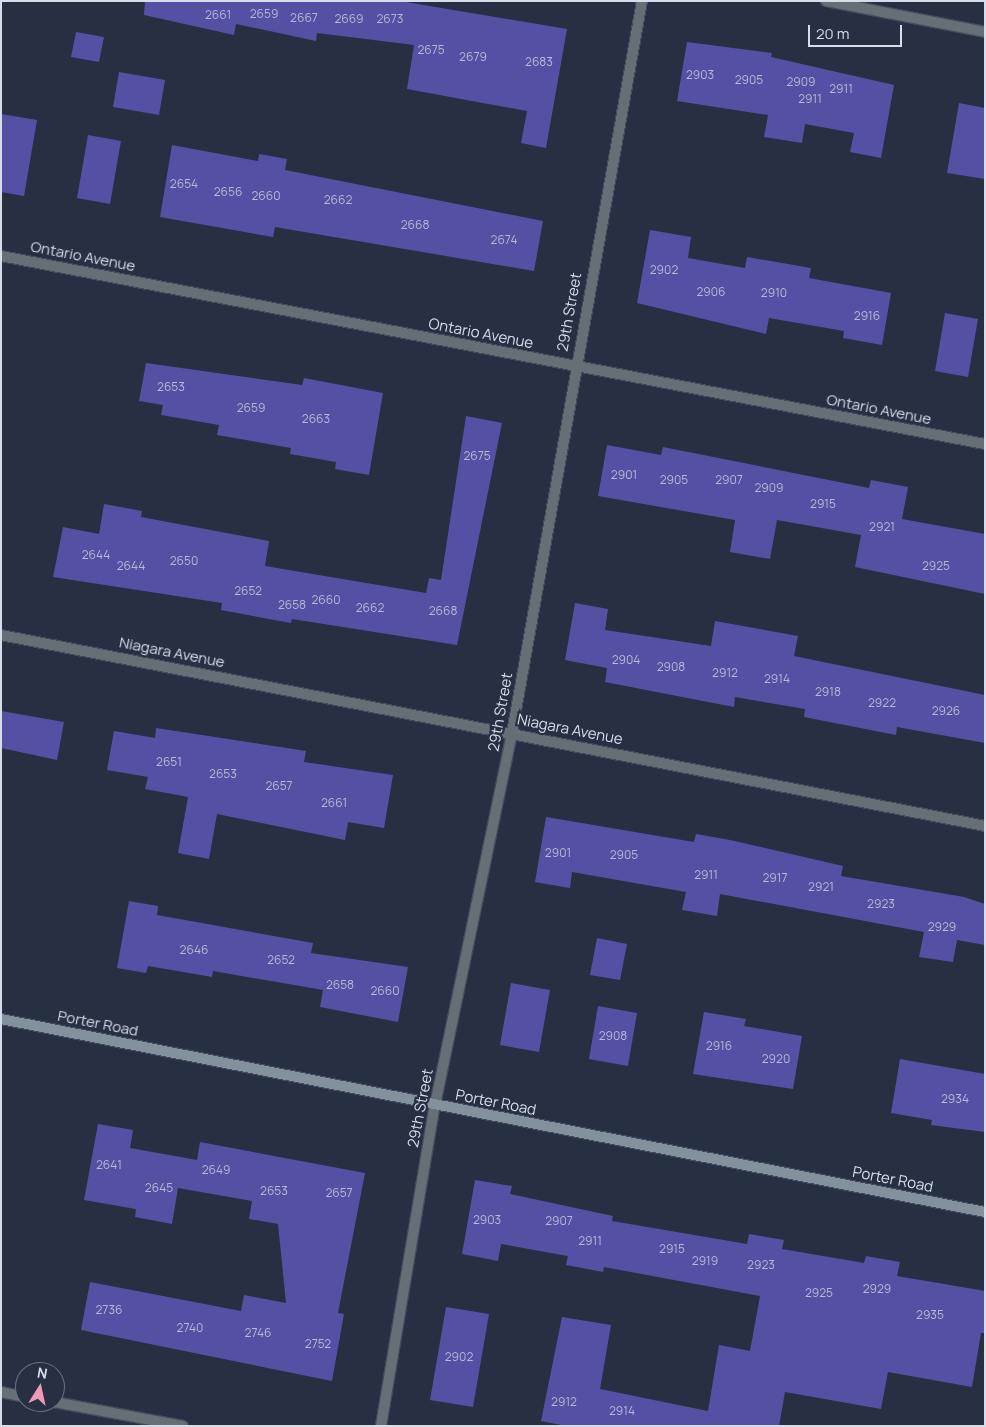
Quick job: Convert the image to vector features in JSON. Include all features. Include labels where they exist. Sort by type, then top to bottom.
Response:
[{"type":"main road","name":"Porter Road","points":[[1,1019],[985,1212]]},
{"type":"street","name":"29th Street","points":[[381,1426],[435,1105],[512,734],[574,366],[642,1]]},
{"type":"street","points":[[826,1],[985,32]]},
{"type":"street","name":"Ontario Avenue","points":[[1,256],[985,444]]},
{"type":"street","name":"Niagara Avenue","points":[[1,635],[985,826]]},
{"type":"street","points":[[1,1392],[15,1395]]},
{"type":"street","points":[[65,1404],[183,1426]]},
{"type":"building","points":[[145,1],[400,1],[567,29],[546,148],[521,143],[527,111],[407,89],[414,45],[317,33],[316,41],[236,24],[234,35],[144,15]]},
{"type":"building","points":[[76,32],[104,37],[99,62],[71,57]]},
{"type":"building","points":[[687,42],[772,53],[771,57],[894,85],[881,158],[850,152],[854,133],[805,124],[802,143],[764,137],[768,115],[677,101]]},
{"type":"building","points":[[119,72],[165,80],[159,115],[113,107]]},
{"type":"building","points":[[959,103],[985,108],[985,179],[947,173]]},
{"type":"building","points":[[1,114],[37,120],[24,196],[1,192]]},
{"type":"building","points":[[88,135],[121,141],[110,204],[77,198]]},
{"type":"building","points":[[172,145],[258,161],[259,154],[287,159],[285,170],[543,221],[534,271],[275,227],[273,237],[160,217]]},
{"type":"building","points":[[650,230],[691,237],[688,258],[745,268],[747,257],[811,268],[809,278],[891,293],[882,345],[843,338],[844,331],[769,318],[766,334],[637,303]]},
{"type":"building","points":[[945,313],[978,319],[968,377],[935,371]]},
{"type":"building","points":[[146,363],[302,385],[304,378],[383,393],[369,475],[335,469],[336,462],[290,454],[291,448],[217,435],[219,425],[161,415],[163,405],[139,401]]},
{"type":"building","points":[[466,416],[502,423],[457,645],[292,619],[291,623],[221,610],[222,603],[53,577],[63,527],[99,534],[104,504],[142,511],[141,517],[269,541],[265,566],[426,593],[429,578],[441,580]]},
{"type":"building","points":[[607,445],[661,455],[663,447],[869,488],[871,480],[908,487],[902,519],[985,534],[985,594],[855,567],[861,535],[777,520],[770,559],[730,552],[735,520],[598,496]]},
{"type":"building","points":[[575,603],[608,609],[605,630],[711,646],[715,621],[798,636],[794,656],[985,695],[985,743],[897,727],[896,735],[804,717],[805,709],[735,697],[734,707],[605,682],[607,668],[565,660]]},
{"type":"building","points":[[1,711],[64,722],[57,760],[1,748]]},
{"type":"building","points":[[156,728],[306,751],[304,762],[393,775],[384,828],[348,822],[345,840],[217,814],[209,859],[178,853],[188,797],[145,789],[148,777],[107,770],[114,731],[155,738]]},
{"type":"building","points":[[546,817],[694,842],[696,834],[730,840],[843,866],[841,876],[964,897],[985,904],[985,945],[957,940],[953,962],[919,957],[924,932],[720,894],[717,916],[682,910],[686,892],[572,872],[570,888],[535,882]]},
{"type":"building","points":[[129,901],[158,906],[157,915],[313,943],[311,953],[408,967],[398,1022],[320,1007],[323,990],[213,971],[212,977],[148,966],[146,973],[117,968]]},
{"type":"building","points":[[597,938],[627,944],[620,980],[590,975]]},
{"type":"building","points":[[511,983],[550,990],[539,1052],[500,1045]]},
{"type":"building","points":[[598,1006],[637,1013],[628,1066],[589,1059]]},
{"type":"building","points":[[704,1012],[746,1019],[744,1026],[802,1036],[793,1089],[693,1074]]},
{"type":"building","points":[[900,1059],[985,1074],[985,1132],[931,1125],[932,1120],[891,1113]]},
{"type":"building","points":[[98,1124],[133,1130],[130,1148],[197,1160],[200,1142],[365,1173],[338,1313],[344,1314],[332,1381],[81,1330],[90,1282],[241,1311],[244,1295],[286,1303],[278,1224],[249,1219],[252,1201],[178,1188],[172,1224],[135,1217],[136,1209],[84,1200]]},
{"type":"building","points":[[475,1180],[512,1186],[510,1194],[613,1216],[612,1221],[747,1244],[749,1234],[784,1240],[782,1249],[864,1263],[866,1256],[900,1262],[897,1276],[985,1291],[985,1333],[981,1333],[972,1387],[888,1372],[881,1409],[785,1392],[779,1426],[566,1426],[541,1421],[562,1317],[611,1325],[600,1389],[708,1411],[719,1345],[750,1351],[760,1296],[604,1267],[603,1272],[566,1265],[568,1256],[501,1244],[498,1261],[462,1254]]},
{"type":"building","points":[[446,1307],[489,1314],[473,1407],[430,1400]]}]
